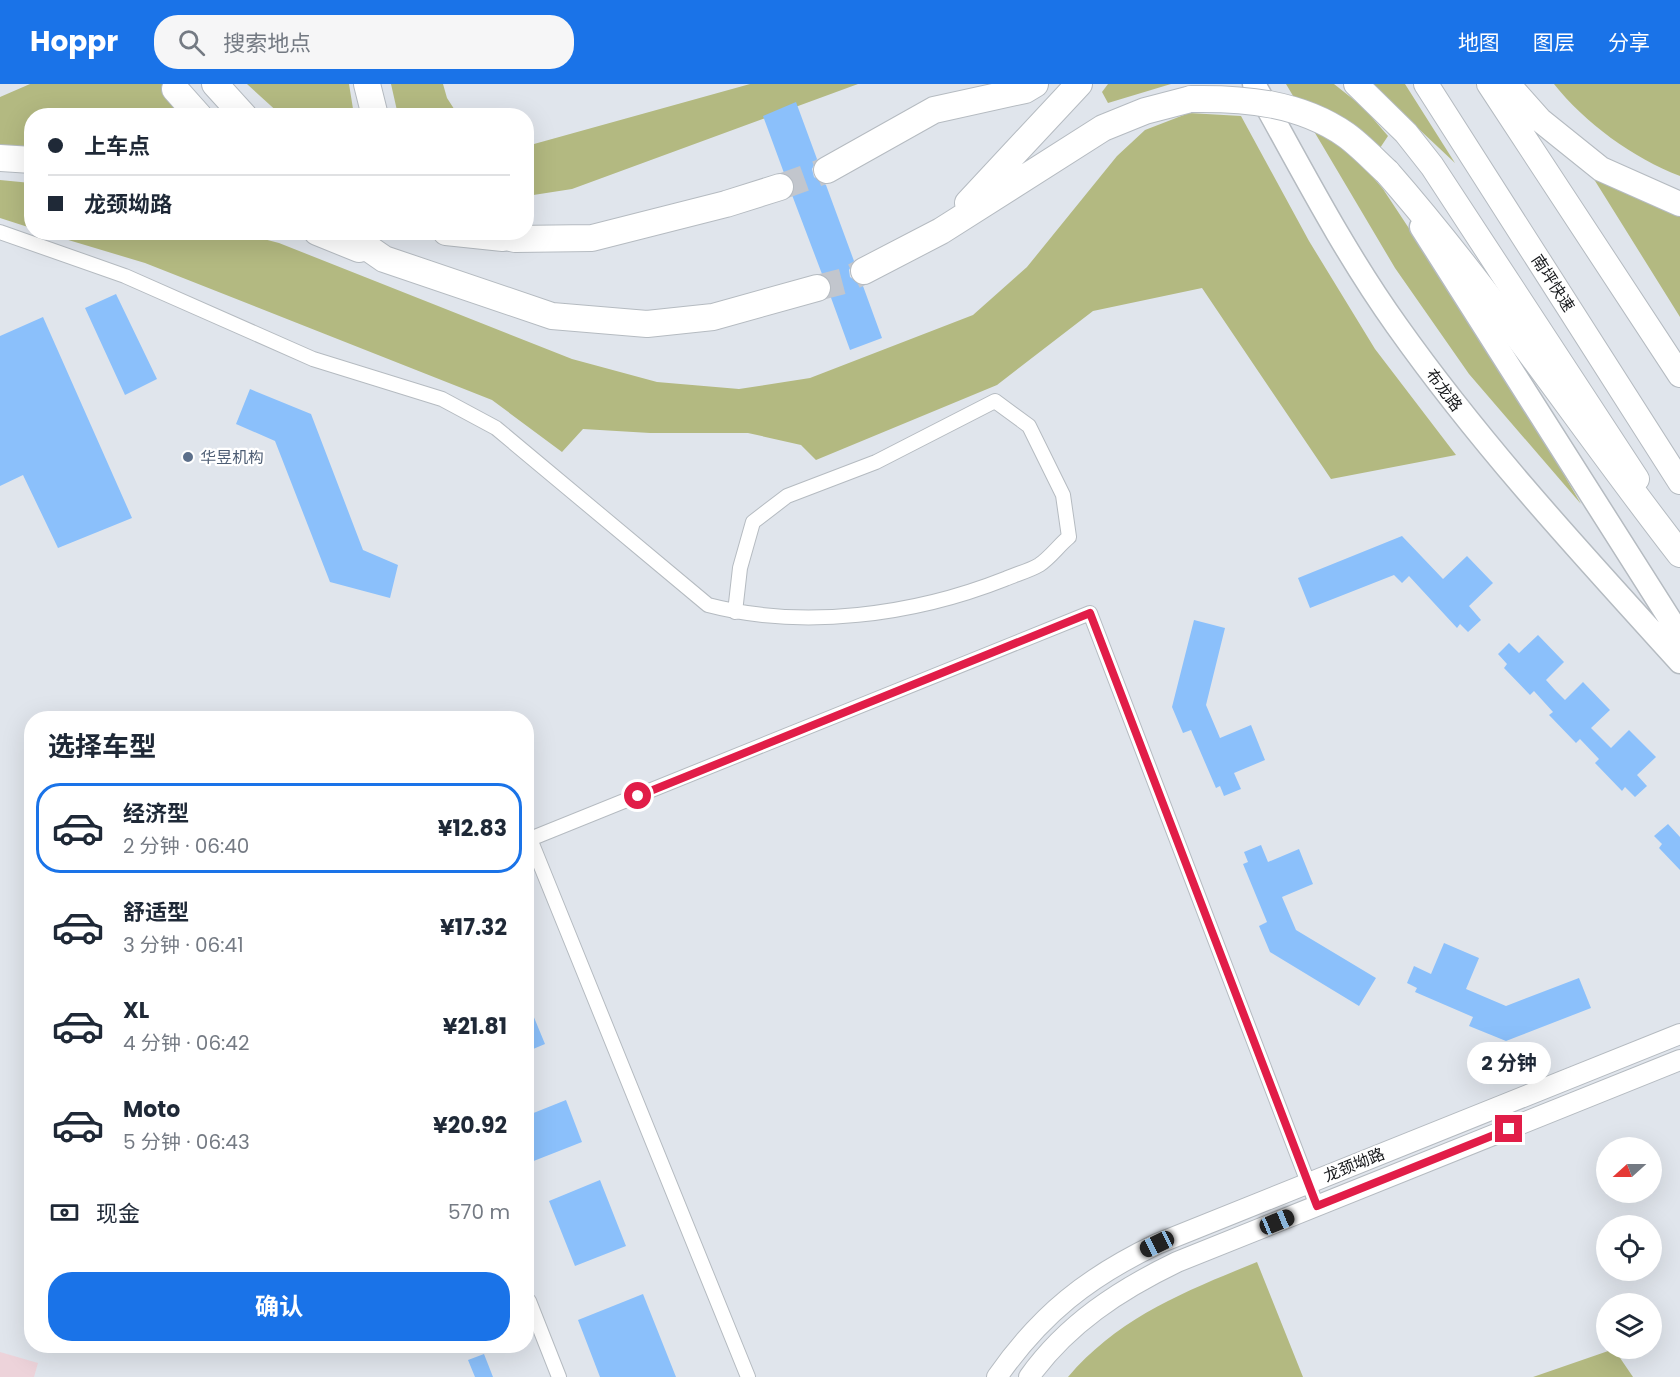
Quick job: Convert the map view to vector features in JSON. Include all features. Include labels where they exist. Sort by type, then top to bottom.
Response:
[{"type":"highway","points":[[215,84],[237,108]]},
{"type":"highway","points":[[367,84],[373,108]]},
{"type":"highway","points":[[934,110],[958,84]]},
{"type":"highway","points":[[827,170],[934,110],[1025,90],[1035,84]]},
{"type":"highway","points":[[941,231],[1079,84]]},
{"type":"highway","points":[[1356,84],[1406,133],[1432,166],[1680,546]]},
{"type":"highway","name":"南坪快速","points":[[1426,84],[1680,482]]},
{"type":"highway","points":[[1489,84],[1680,375]]},
{"type":"highway","points":[[1508,84],[1540,120],[1601,169],[1680,204]]},
{"type":"highway","points":[[175,89],[192,108]]},
{"type":"highway","points":[[864,271],[941,231],[1103,128],[1145,111],[1191,99],[1229,99],[1275,104],[1312,116],[1346,135],[1387,172],[1428,218],[1606,459],[1680,554]]},
{"type":"highway","points":[[0,158],[24,160]]},
{"type":"highway","points":[[534,239],[592,238],[726,204],[780,187]]},
{"type":"highway","points":[[337,240],[384,259],[552,316],[647,324],[712,316],[817,288]]},
{"type":"highway","points":[[357,240],[384,259]]},
{"type":"main road","name":"布龙路","points":[[1254,84],[1340,240],[1395,324],[1448,397],[1566,536],[1680,662]]},
{"type":"main road","points":[[1387,172],[1680,635]]},
{"type":"main road","name":"龙颈坳路","points":[[997,1377],[1038,1325],[1061,1302],[1094,1278],[1157,1244],[1680,1034]]},
{"type":"main road","name":"龙颈坳路","points":[[1029,1377],[1081,1320],[1113,1296],[1177,1262],[1680,1060]]},
{"type":"street","points":[[0,232],[125,276],[313,359],[451,404],[496,428],[708,605],[735,612],[797,617],[860,614],[921,605],[981,588],[1039,564],[1069,537],[1063,495],[1029,426],[995,401],[876,462],[787,496],[753,522],[740,568],[735,612]]},
{"type":"street","points":[[534,837],[1090,613],[1317,1206]]},
{"type":"street","points":[[534,849],[748,1377]]},
{"type":"street","points":[[534,1314],[559,1377]]},
{"type":"shaded area","points":[[0,1352],[38,1363],[34,1377],[0,1377]]},
{"type":"green space","points":[[30,84],[166,84],[161,87],[181,108],[24,108],[24,159],[0,157],[0,97]]},
{"type":"green space","points":[[247,84],[349,84],[353,108],[273,108]]},
{"type":"green space","points":[[391,84],[443,84],[447,98],[453,108],[396,108]]},
{"type":"green space","points":[[750,84],[858,84],[572,189],[534,195],[534,144]]},
{"type":"green space","points":[[1108,84],[1171,84],[1108,103],[1102,92]]},
{"type":"green space","points":[[1286,84],[1334,84],[1363,107],[1388,136],[1366,169],[1383,189],[1509,380],[1581,504],[1469,374],[1395,268]]},
{"type":"green space","points":[[1371,84],[1405,84],[1455,163]]},
{"type":"green space","points":[[1554,84],[1680,84],[1680,176],[1645,160],[1611,138],[1580,112]]},
{"type":"green space","points":[[1189,113],[1241,116],[1309,241],[1375,349],[1456,455],[1331,479],[1202,288],[1093,311],[997,385],[816,460],[801,445],[748,433],[650,433],[583,429],[562,452],[492,400],[145,263],[68,240],[268,240],[572,359],[657,382],[739,389],[810,378],[973,315],[1027,267],[1117,156],[1145,130]]},
{"type":"green space","points":[[1587,168],[1680,213],[1680,317]]},
{"type":"green space","points":[[0,180],[24,182],[24,226],[0,218]]},
{"type":"green space","points":[[1257,1262],[1303,1377],[1068,1377],[1088,1356],[1131,1322],[1179,1295]]},
{"type":"green space","points":[[1596,1355],[1596,1359],[1621,1359],[1633,1377],[1533,1377]]},
{"type":"building","points":[[796,102],[817,159],[812,169],[814,177],[826,185],[854,261],[849,270],[850,277],[863,286],[882,338],[850,350],[830,295],[831,283],[822,274],[792,195],[794,182],[784,173],[763,116]]},
{"type":"building","points":[[116,294],[157,379],[125,395],[85,308]]},
{"type":"building","points":[[43,317],[132,518],[58,548],[23,475],[0,486],[0,336]]},
{"type":"building","points":[[250,389],[311,414],[363,550],[398,565],[390,598],[330,582],[275,441],[236,424]]},
{"type":"building","points":[[1402,536],[1443,579],[1467,556],[1493,583],[1469,606],[1481,620],[1468,632],[1460,624],[1457,628],[1409,576],[1402,583],[1394,575],[1310,608],[1298,578]]},
{"type":"building","points":[[1194,620],[1225,628],[1206,705],[1220,738],[1251,725],[1265,760],[1234,773],[1241,789],[1224,796],[1220,786],[1216,788],[1191,730],[1183,733],[1172,707]]},
{"type":"building","points":[[1538,635],[1564,662],[1546,680],[1555,690],[1565,700],[1583,682],[1610,710],[1591,728],[1611,748],[1629,730],[1656,757],[1637,775],[1647,786],[1635,797],[1625,787],[1622,791],[1595,763],[1599,759],[1580,739],[1576,743],[1549,715],[1553,712],[1534,691],[1530,695],[1504,668],[1507,664],[1498,654],[1509,643],[1519,653]]},
{"type":"building","points":[[1668,824],[1680,837],[1680,870],[1659,848],[1662,844],[1654,836]]},
{"type":"building","points":[[1261,845],[1268,862],[1299,849],[1313,884],[1282,897],[1296,930],[1376,978],[1359,1006],[1270,952],[1259,926],[1267,922],[1243,864],[1248,862],[1244,852]]},
{"type":"building","points":[[1444,943],[1479,958],[1466,989],[1506,1006],[1579,978],[1591,1008],[1506,1041],[1469,1026],[1473,1017],[1415,992],[1417,988],[1407,983],[1414,966],[1431,974]]},
{"type":"building","points":[[534,1017],[545,1044],[534,1049]]},
{"type":"building","points":[[566,1100],[582,1142],[534,1161],[534,1113]]},
{"type":"building","points":[[600,1180],[626,1246],[575,1266],[549,1201]]},
{"type":"building","points":[[643,1294],[676,1377],[600,1377],[578,1320]]},
{"type":"building","points":[[484,1354],[493,1377],[475,1377],[468,1360]]},
{"type":"tunnel","points":[[780,187],[827,170]]},
{"type":"tunnel","points":[[817,288],[844,281],[864,271]]},
{"type":"place","name":"华昱机构","points":[[188,457]]},
{"type":"route","points":[[638,796],[1090,613],[1317,1206],[1509,1129]]}]
